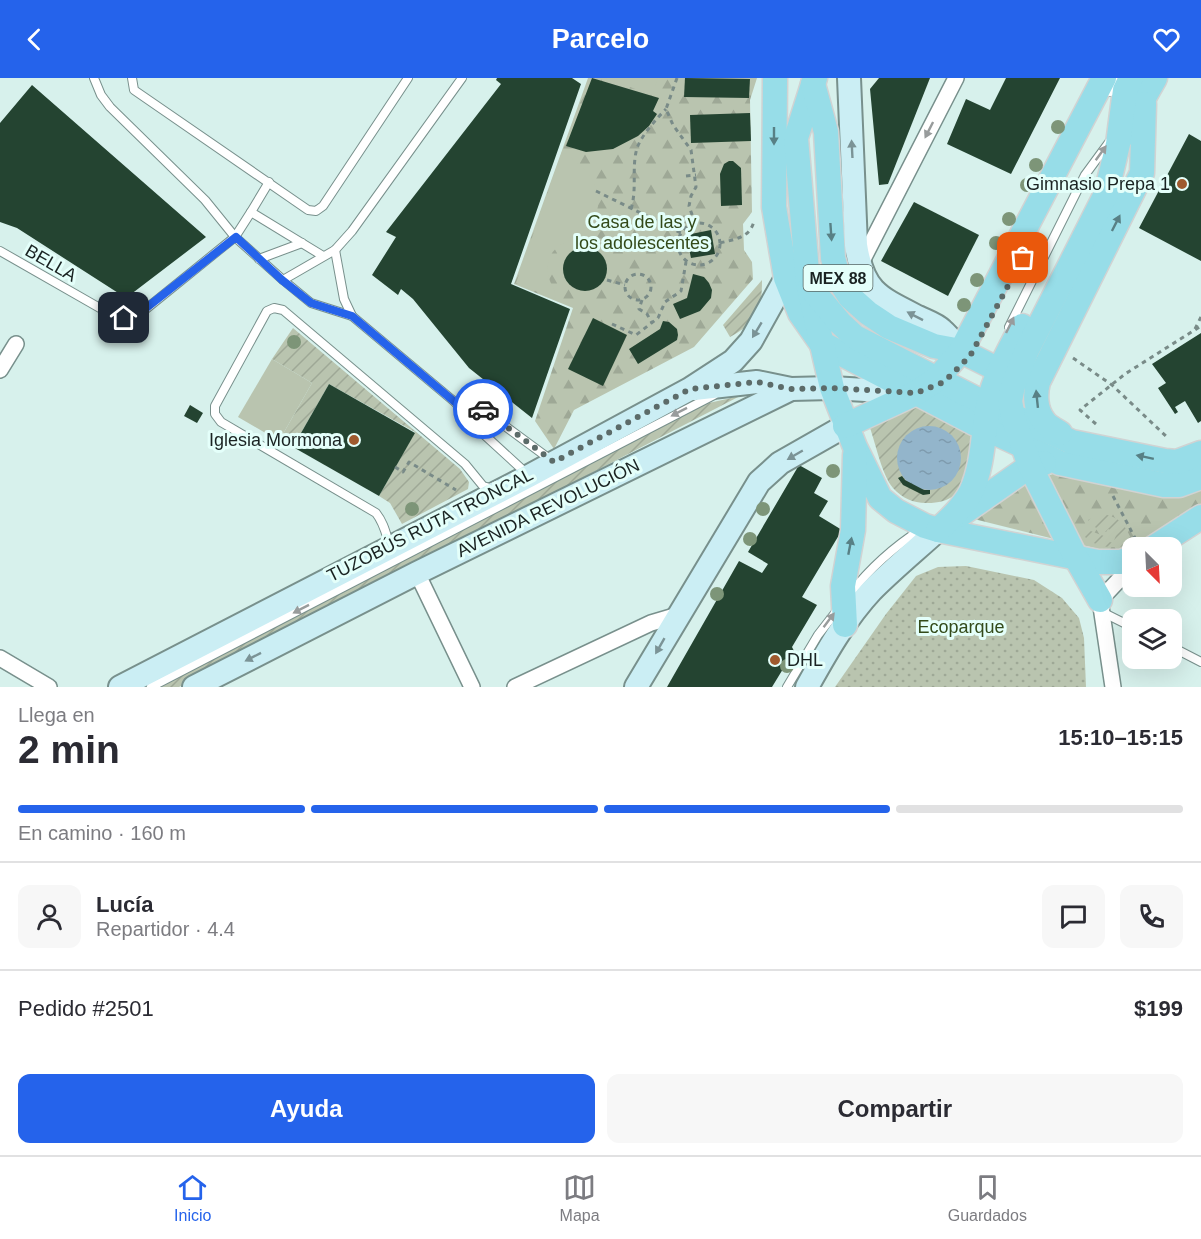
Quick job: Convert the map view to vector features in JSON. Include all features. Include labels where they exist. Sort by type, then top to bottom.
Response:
[{"type":"main road","points":[[775,78],[774,207],[797,281],[855,337],[941,380],[981,389],[1013,417],[1072,442],[1164,461],[1197,463]]},
{"type":"main road","points":[[849,78],[856,244],[859,266],[866,281],[874,292],[888,302],[942,329],[1025,455],[1101,606]]},
{"type":"main road","points":[[1025,455],[1010,401],[1019,368],[1106,194],[1125,90],[1131,78]]},
{"type":"main road","points":[[981,389],[1118,137],[1155,78]]},
{"type":"main road","name":"MEX 88","points":[[813,80],[796,138],[797,281],[821,343],[831,384],[850,436],[880,498],[896,511],[936,522]]},
{"type":"main road","name":"MEX 88","points":[[813,80],[826,132],[833,258],[839,280],[850,297],[868,314],[889,327],[934,346],[981,389]]},
{"type":"main road","points":[[936,522],[957,511],[970,494],[975,480],[981,389],[1105,88]]},
{"type":"main road","points":[[1072,442],[1043,421],[1037,407],[1035,393],[1054,346],[1142,173],[1147,89]]},
{"type":"main road","name":"AVENIDA REVOLUCIÓN","points":[[120,687],[529,476],[690,389],[733,361],[797,281]]},
{"type":"main road","points":[[821,343],[916,393],[981,389]]},
{"type":"main road","points":[[636,687],[759,482],[780,463],[850,436],[916,393],[941,380],[981,389]]},
{"type":"main road","points":[[690,389],[757,382],[791,389]]},
{"type":"main road","name":"AVENIDA REVOLUCIÓN","points":[[194,687],[417,573],[791,389],[831,384],[916,393]]},
{"type":"main road","points":[[845,625],[843,586],[853,530],[850,436]]},
{"type":"main road","points":[[807,687],[831,642],[871,592],[936,522],[1025,455],[1164,485],[1179,485],[1197,463]]},
{"type":"main road","points":[[1164,537],[1201,517]]},
{"type":"main road","points":[[936,522],[1098,562],[1122,561]]},
{"type":"street","points":[[859,266],[956,78]]},
{"type":"street","points":[[0,370],[16,344]]},
{"type":"street","points":[[417,573],[472,687]]},
{"type":"street","points":[[1113,687],[1101,606],[1122,579]]},
{"type":"street","points":[[515,687],[651,623],[678,615]]},
{"type":"street","points":[[0,658],[49,687]]},
{"type":"lane","points":[[94,78],[101,95],[110,107],[205,200],[236,237],[259,259],[311,303],[352,316],[456,403],[478,429],[529,476]]},
{"type":"lane","points":[[132,78],[134,90],[308,210],[316,211],[322,206],[408,78]]},
{"type":"lane","points":[[282,280],[335,250],[352,231],[462,78]]},
{"type":"lane","points":[[1105,88],[1117,78]]},
{"type":"lane","points":[[1005,336],[1085,175],[1118,137]]},
{"type":"lane","points":[[236,237],[268,182]]},
{"type":"lane","points":[[251,212],[323,256]]},
{"type":"lane","name":"BELLA","points":[[0,251],[112,315],[124,318],[136,316],[236,237]]},
{"type":"lane","points":[[259,259],[302,243]]},
{"type":"lane","points":[[335,250],[344,299],[352,316]]},
{"type":"lane","points":[[382,552],[388,540],[382,520],[376,513],[221,422],[215,414],[215,406],[267,311],[274,308],[283,310],[465,464],[483,486],[490,488],[512,478],[529,476]]},
{"type":"lane","name":"TUZOBÚS RUTA TRONCAL","points":[[151,687],[692,405],[717,394],[757,382],[831,384]]},
{"type":"lane","points":[[456,403],[478,406],[554,462]]},
{"type":"lane","points":[[787,687],[818,635],[859,582],[897,545],[936,522]]},
{"type":"lane","points":[[1101,606],[1122,620]]},
{"type":"lane","points":[[1182,652],[1201,662]]},
{"type":"path","points":[[631,209],[635,195],[636,151],[642,137],[666,109],[677,78]]},
{"type":"path","points":[[666,109],[673,125],[691,150],[696,187],[689,206],[695,223]]},
{"type":"path","points":[[686,176],[696,175]]},
{"type":"path","points":[[596,191],[681,233]]},
{"type":"path","points":[[695,223],[702,223],[715,230],[720,243],[717,256],[706,265],[699,266],[686,262],[678,251],[677,244],[681,233],[695,223]]},
{"type":"path","points":[[720,243],[744,237]]},
{"type":"path","points":[[612,324],[636,335],[658,318],[665,302],[681,291],[686,262]]},
{"type":"path","points":[[642,300],[630,297],[625,290],[625,285],[632,275],[645,275],[652,286],[649,295],[642,300],[639,309],[647,314],[652,323]]},
{"type":"path","points":[[607,280],[625,285]]},
{"type":"path","points":[[1195,330],[1201,317]]},
{"type":"path","points":[[1103,448],[1107,434],[1080,410],[1125,374],[1201,326]]},
{"type":"path","points":[[1054,346],[1112,385],[1197,463]]},
{"type":"path","points":[[395,467],[403,472],[409,462],[460,493]]},
{"type":"path","points":[[1110,489],[1135,537]]},
{"type":"green space","name":"Casa de las y los adolescentes","points":[[588,78],[757,78],[750,100],[752,212],[743,224],[744,250],[752,262],[753,279],[694,347],[574,410],[554,449],[535,421],[573,308],[514,284]]},
{"type":"green space","points":[[605,78],[658,78],[652,95]]},
{"type":"green space","points":[[562,152],[590,176],[595,184],[598,201],[595,218],[583,237],[566,242],[554,250],[550,256],[548,272],[555,299],[516,283]]},
{"type":"green space","points":[[762,280],[761,300],[756,314],[752,321],[730,337],[723,325]]},
{"type":"green space","points":[[293,328],[460,469],[469,482],[468,489],[402,524],[390,503],[379,496],[415,432],[329,384],[293,447],[279,441],[312,383],[272,359]]},
{"type":"green space","points":[[272,359],[312,383],[279,441],[238,417]]},
{"type":"green space","points":[[740,396],[179,687],[157,687],[700,405]]},
{"type":"green space","points":[[923,403],[971,428],[969,467],[961,489],[953,496],[941,501],[926,503],[912,501],[900,495],[893,488],[882,468],[870,428]]},
{"type":"green space","points":[[1055,473],[1172,497],[1194,493],[1201,489],[1201,505],[1150,537],[1122,537],[1122,551],[1115,553],[1082,545],[1048,476]]},
{"type":"green space","points":[[1028,480],[1058,540],[974,519]]},
{"type":"green space","points":[[1101,514],[1114,517],[1122,523],[1130,537],[1122,537],[1121,547],[1101,546],[1084,536],[1088,530],[1104,536],[1103,540],[1113,543],[1117,533],[1108,529],[1106,532],[1090,525],[1088,520]]},
{"type":"green space","name":"Ecoparque","points":[[966,566],[1034,580],[1062,598],[1079,618],[1084,638],[1086,687],[835,687],[886,614],[916,576],[938,567]]},
{"type":"water","points":[[929,426],[941,428],[952,435],[959,446],[961,458],[959,470],[952,481],[941,488],[929,490],[917,488],[906,481],[899,470],[897,458],[899,446],[906,435],[917,428]]},
{"type":"building","points":[[497,78],[572,78],[581,84],[511,284],[570,309],[532,418],[469,368],[413,299],[401,289],[398,295],[372,275],[396,237],[386,232],[501,84],[496,80]]},
{"type":"building","points":[[592,78],[659,98],[653,111],[657,114],[649,126],[638,136],[613,149],[586,152],[566,146]]},
{"type":"building","points":[[685,78],[750,79],[749,98],[684,97]]},
{"type":"building","points":[[879,78],[930,78],[888,184],[879,185],[870,89]]},
{"type":"building","points":[[1006,78],[1060,78],[1011,174],[947,144],[966,99],[990,110]]},
{"type":"building","points":[[32,85],[206,237],[126,298],[17,228],[0,222],[0,123]]},
{"type":"building","points":[[750,113],[751,141],[691,143],[690,115]]},
{"type":"building","name":"Gimnasio Prepa 1","points":[[1189,134],[1201,141],[1201,261],[1139,228]]},
{"type":"building","points":[[733,161],[741,168],[742,205],[721,206],[720,174],[724,164]]},
{"type":"building","points":[[914,202],[979,235],[948,296],[881,261]]},
{"type":"building","points":[[711,230],[715,254],[691,258],[686,235]]},
{"type":"building","points":[[585,247],[593,248],[601,253],[606,261],[606,277],[601,285],[593,290],[585,291],[577,290],[569,285],[564,277],[563,269],[564,261],[569,253],[577,248]]},
{"type":"building","points":[[693,274],[704,277],[709,283],[712,290],[711,298],[700,311],[680,319],[673,304],[687,298]]},
{"type":"building","points":[[593,318],[627,335],[603,386],[568,369]]},
{"type":"building","points":[[663,321],[669,322],[677,329],[677,340],[638,364],[629,349],[660,329]]},
{"type":"building","points":[[1201,333],[1201,421],[1198,423],[1185,401],[1175,407],[1178,412],[1175,414],[1158,388],[1166,383],[1152,364]]},
{"type":"building","name":"Iglesia Mormona","points":[[329,384],[415,433],[379,496],[293,447]]},
{"type":"building","points":[[190,405],[203,413],[197,423],[184,416]]},
{"type":"building","points":[[799,465],[822,478],[814,493],[828,501],[819,516],[842,530],[802,597],[817,605],[792,647],[794,651],[772,687],[667,687],[739,561],[762,573],[768,564],[748,552]]},
{"type":"building","points":[[902,476],[924,490],[930,490],[930,494],[923,495],[903,485],[898,478]]},
{"type":"way so far","points":[[483,409],[554,462],[690,389],[757,382],[791,389],[832,388],[916,393],[944,382],[970,356],[1023,258]]},
{"type":"place","name":"Gimnasio Prepa 1","points":[[1182,184]]},
{"type":"place","name":"Iglesia Mormona","points":[[354,440]]},
{"type":"place","name":"DHL","points":[[775,660]]},
{"type":"route","points":[[124,318],[136,316],[236,237],[282,280],[311,303],[352,316],[456,403],[478,406],[483,409]]}]
